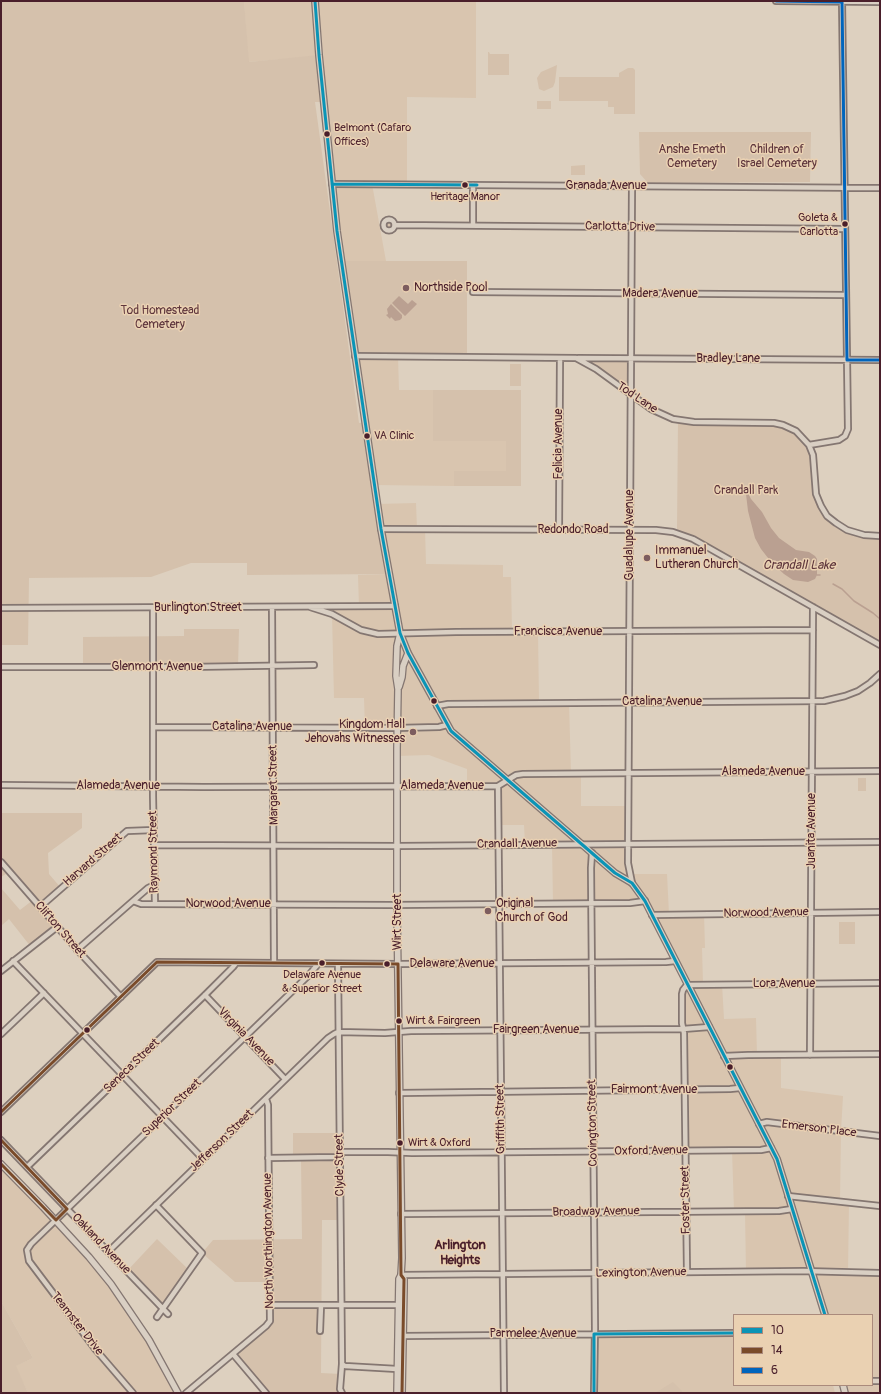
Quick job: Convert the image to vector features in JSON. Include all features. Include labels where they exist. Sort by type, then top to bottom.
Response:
[{"type":"main road","points":[[316,1],[318,48],[337,231],[381,529],[400,633],[408,653],[447,725],[458,737],[581,844],[615,873],[632,883],[645,901],[777,1159],[825,1314]]},
{"type":"main road","name":"Wirt Street","points":[[397,1393],[397,1369],[404,1278],[401,1275],[397,787],[398,689],[396,676],[397,646],[400,633]]},
{"type":"main road","name":"Wirt Street","points":[[398,689],[402,677],[402,666],[408,653]]},
{"type":"main road","points":[[1,1164],[56,1220],[94,1263],[124,1302],[149,1340],[178,1393]]},
{"type":"main road","name":"Wirt Street","points":[[401,1305],[403,1336],[402,1393]]},
{"type":"street","points":[[776,1],[880,2]]},
{"type":"street","points":[[842,1],[848,426],[846,434],[839,440],[809,445],[813,455],[816,494],[820,506],[828,516],[847,530],[864,535],[880,536]]},
{"type":"street","name":"Granada Avenue","points":[[332,184],[880,188]]},
{"type":"street","points":[[473,185],[473,226]]},
{"type":"street","name":"Guadalupe Avenue","points":[[632,186],[628,773],[628,863],[632,883]]},
{"type":"street","name":"Carlotta Drive","points":[[395,225],[845,229]]},
{"type":"street","name":"Madera Avenue","points":[[473,292],[846,295]]},
{"type":"street","points":[[355,356],[576,358]]},
{"type":"street","name":"Felicia Avenue","points":[[559,530],[560,358]]},
{"type":"street","name":"Bradley Lane","points":[[576,358],[880,360]]},
{"type":"street","name":"Tod Lane","points":[[576,358],[600,372],[643,404],[660,414],[683,421],[700,423],[774,423],[796,431],[809,445]]},
{"type":"street","name":"Redondo Road","points":[[381,529],[665,530],[687,536],[880,645]]},
{"type":"street","name":"Burlington Street","points":[[1,608],[310,607],[333,605],[338,607],[395,606]]},
{"type":"street","name":"Juanita Avenue","points":[[810,1054],[813,606]]},
{"type":"street","name":"Margaret Street","points":[[272,607],[275,904],[274,963]]},
{"type":"street","name":"Francisca Avenue","points":[[310,607],[332,614],[366,632],[378,634],[813,630]]},
{"type":"street","name":"Raymond Street","points":[[153,608],[152,667],[155,904]]},
{"type":"street","name":"Glenmont Avenue","points":[[1,667],[314,665]]},
{"type":"street","name":"Catalina Avenue","points":[[437,706],[448,704],[813,701],[836,699],[852,694],[870,683],[880,674]]},
{"type":"street","name":"Catalina Avenue","points":[[153,727],[397,728],[439,727],[447,725]]},
{"type":"street","name":"Alameda Avenue","points":[[1,785],[397,787],[498,786],[516,775],[523,774],[880,771]]},
{"type":"street","name":"Griffith Street","points":[[498,786],[504,1393]]},
{"type":"street","name":"Harvard Street","points":[[40,907],[127,831],[154,830]]},
{"type":"street","name":"Crandall Avenue","points":[[154,845],[398,846],[880,842]]},
{"type":"street","name":"Covington Street","points":[[592,853],[591,963],[594,1212],[594,1393]]},
{"type":"street","name":"Clifton Street","points":[[1,862],[77,950],[121,997]]},
{"type":"street","points":[[77,950],[148,888],[154,885]]},
{"type":"street","name":"Norwood Avenue","points":[[133,901],[141,904],[398,905],[591,903]]},
{"type":"street","points":[[591,903],[645,901]]},
{"type":"street","name":"Norwood Avenue","points":[[652,915],[880,912]]},
{"type":"street","points":[[1,971],[57,926]]},
{"type":"street","points":[[13,961],[203,1159]]},
{"type":"street","name":"Delaware Avenue","points":[[121,997],[157,962],[500,964],[675,961]]},
{"type":"street","name":"Seneca Street","points":[[27,1168],[236,963]]},
{"type":"street","name":"Superior Street","points":[[27,1252],[31,1244],[309,975],[318,964]]},
{"type":"street","name":"Clyde Street","points":[[338,964],[341,1305],[343,1364],[340,1389],[342,1393]]},
{"type":"street","name":"Lora Avenue","points":[[687,985],[880,983]]},
{"type":"street","name":"Foster Street","points":[[687,985],[682,994],[685,1090],[687,1272]]},
{"type":"street","points":[[1,1034],[44,993]]},
{"type":"street","name":"Virginia Avenue","points":[[205,995],[285,1079]]},
{"type":"street","points":[[1,1112],[121,997]]},
{"type":"street","name":"Fairgreen Avenue","points":[[338,1032],[683,1029],[709,1027]]},
{"type":"street","name":"Jefferson Street","points":[[108,1252],[285,1079],[328,1038],[338,1032]]},
{"type":"street","points":[[724,1056],[880,1054]]},
{"type":"street","name":"Fairmont Avenue","points":[[399,1093],[740,1088]]},
{"type":"street","name":"North Worthington Avenue","points":[[186,1393],[270,1323],[268,1105],[266,1098]]},
{"type":"street","name":"Emerson Place","points":[[759,1124],[767,1122],[880,1136]]},
{"type":"street","name":"Oakland Avenue","points":[[1,1140],[168,1314]]},
{"type":"street","name":"Oxford Avenue","points":[[268,1158],[337,1157],[344,1152],[761,1150],[771,1148]]},
{"type":"street","points":[[788,1196],[880,1206]]},
{"type":"street","points":[[156,1205],[202,1253],[157,1317]]},
{"type":"street","name":"Broadway Avenue","points":[[401,1214],[779,1211],[792,1209]]},
{"type":"street","name":"Teamster Drive","points":[[27,1252],[29,1261],[74,1321],[133,1393]]},
{"type":"street","name":"Lexington Avenue","points":[[401,1275],[687,1272],[880,1273]]},
{"type":"street","points":[[270,1305],[401,1305]]},
{"type":"street","points":[[320,1331],[321,1305]]},
{"type":"street","name":"Parmelee Avenue","points":[[403,1336],[733,1333]]},
{"type":"street","points":[[233,1354],[266,1393]]},
{"type":"street","points":[[343,1364],[397,1369]]},
{"type":"shaded area","points":[[244,1],[476,1],[476,98],[407,97],[407,184],[372,184],[386,261],[341,261],[319,56],[248,62]]},
{"type":"shaded area","points":[[355,356],[398,357],[399,390],[433,390],[433,441],[506,441],[506,471],[454,471],[454,486],[374,485]]},
{"type":"shaded area","points":[[416,503],[417,529],[425,529],[426,564],[503,565],[503,577],[511,577],[512,632],[538,632],[539,703],[569,703],[571,773],[581,773],[581,806],[628,806],[630,874],[667,874],[669,914],[704,914],[705,948],[702,948],[703,984],[722,984],[724,1019],[756,1018],[757,1055],[781,1055],[781,1088],[843,1096],[840,1201],[849,1202],[848,1272],[880,1273],[880,1393],[845,1393],[843,1386],[873,1386],[873,1314],[825,1314],[811,1272],[746,1272],[745,1211],[734,1211],[732,1150],[685,1151],[682,994],[687,985],[645,901],[553,903],[552,844],[525,844],[524,825],[499,825],[498,786],[467,786],[467,769],[429,755],[397,756],[397,728],[365,728],[364,698],[334,698],[332,614],[310,607],[359,607],[358,575],[389,574],[377,504]]},
{"type":"shaded area","points":[[1,1164],[43,1207],[124,1302],[178,1393],[28,1393],[15,1366],[33,1358],[1,1301]]},
{"type":"shaded area","points":[[597,1337],[733,1337],[733,1386],[833,1386],[835,1393],[597,1393]]},
{"type":"green space","name":"Tod Homestead Cemetery","points":[[1,1],[244,1],[249,62],[319,55],[323,102],[315,102],[359,423],[365,422],[389,574],[247,575],[247,563],[191,563],[151,577],[29,578],[28,645],[1,645]]},
{"type":"green space","points":[[488,52],[490,54],[509,54],[509,75],[488,75]]},
{"type":"green space","points":[[557,65],[553,87],[544,91],[539,89],[537,78],[541,72]]},
{"type":"green space","points":[[628,68],[633,68],[635,70],[635,114],[614,114],[614,107],[608,107],[608,101],[559,101],[559,77],[619,77],[619,73]]},
{"type":"green space","points":[[537,101],[551,101],[551,109],[537,109]]},
{"type":"green space","name":"Anshe Emeth Cemetery","points":[[639,132],[811,132],[810,182],[648,183],[640,174]]},
{"type":"green space","points":[[585,165],[585,175],[571,175],[571,166]]},
{"type":"green space","points":[[389,219],[393,221],[395,225],[393,229],[389,231],[385,229],[383,225],[385,221]]},
{"type":"green space","name":"Northside Pool","points":[[341,261],[467,261],[467,357],[355,356]]},
{"type":"green space","points":[[576,358],[632,359],[631,395]]},
{"type":"green space","points":[[510,364],[521,364],[521,386],[510,386]]},
{"type":"green space","points":[[433,390],[521,390],[521,486],[454,486],[454,471],[506,471],[506,441],[433,441]]},
{"type":"green space","name":"Crandall Park","points":[[678,420],[774,423],[789,427],[811,449],[814,487],[827,516],[847,530],[880,536],[880,645],[693,539],[674,532],[677,529]]},
{"type":"green space","points":[[184,629],[239,629],[238,667],[83,667],[83,637],[184,636]]},
{"type":"green space","points":[[858,778],[866,778],[866,791],[858,791]]},
{"type":"green space","points":[[1,813],[82,813],[82,828],[48,853],[49,874],[61,888],[40,907],[57,927],[31,947],[9,919],[1,926],[1,888],[20,910],[33,900],[9,872],[1,877]]},
{"type":"green space","points":[[839,922],[855,922],[855,944],[839,944]]},
{"type":"green space","points":[[293,1133],[339,1133],[340,1220],[322,1220],[321,1373],[341,1374],[342,1393],[266,1393],[233,1354],[270,1323],[270,1282],[235,1282],[202,1253],[213,1240],[302,1239],[301,1158],[293,1158]]},
{"type":"green space","points":[[157,1239],[190,1271],[163,1309],[127,1271]]},
{"type":"green space","points":[[1,1301],[33,1358],[16,1366],[28,1393],[1,1393]]},
{"type":"green space","points":[[673,1382],[682,1391],[682,1393],[655,1393]]},
{"type":"water","points":[[399,296],[408,304],[412,300],[417,304],[405,316],[392,303]]},
{"type":"water","points":[[391,304],[402,315],[400,320],[395,321],[386,315],[388,314],[387,309]]},
{"type":"water","name":"Crandall Lake","points":[[748,493],[779,538],[796,550],[809,552],[815,556],[817,559],[817,575],[815,579],[808,582],[793,580],[772,563],[761,549],[755,538],[748,511],[746,494]]},
{"type":"waterway","points":[[833,584],[842,589],[854,601],[880,619]]},
{"type":"transit line","name":"10","points":[[315,1],[337,231],[381,529],[400,633],[408,653],[451,731],[615,873],[632,883],[645,901],[777,1159],[825,1314]]},
{"type":"transit line","name":"6","points":[[776,1],[842,2]]},
{"type":"transit line","name":"6","points":[[842,2],[847,360]]},
{"type":"transit line","name":"10","points":[[332,184],[477,185]]},
{"type":"transit line","name":"6","points":[[847,360],[880,360]]},
{"type":"transit line","name":"14","points":[[157,962],[398,964]]},
{"type":"transit line","name":"14","points":[[1,1112],[157,962]]},
{"type":"transit line","name":"14","points":[[398,964],[401,1275],[404,1279],[402,1393]]},
{"type":"transit line","name":"14","points":[[1,1140],[67,1209],[56,1220],[1,1164]]},
{"type":"transit line","name":"10","points":[[594,1393],[594,1334],[733,1333]]},
{"type":"place","name":"Belmont (Cafaro Offices)","points":[[327,134]]},
{"type":"place","name":"Heritage Manor","points":[[465,185]]},
{"type":"place","name":"Goleta & Carlotta","points":[[845,224]]},
{"type":"place","name":"Northside Pool","points":[[406,288]]},
{"type":"place","name":"VA Clinic","points":[[367,436]]},
{"type":"place","name":"Immanuel Lutheran Church","points":[[647,558]]},
{"type":"place","name":"Kingdom Hall Jehovahs Witnesses","points":[[413,732]]},
{"type":"place","name":"Original Church of God","points":[[488,911]]},
{"type":"place","name":"Delaware Avenue & Superior Street","points":[[322,963]]},
{"type":"place","name":"Wirt & Fairgreen","points":[[399,1021]]},
{"type":"place","name":"Wirt & Oxford","points":[[400,1143]]},
{"type":"district","name":"Arlington Heights","points":[[460,1254]]},
{"type":"park label","name":"Children of Israel Cemetery","points":[[777,157]]}]
